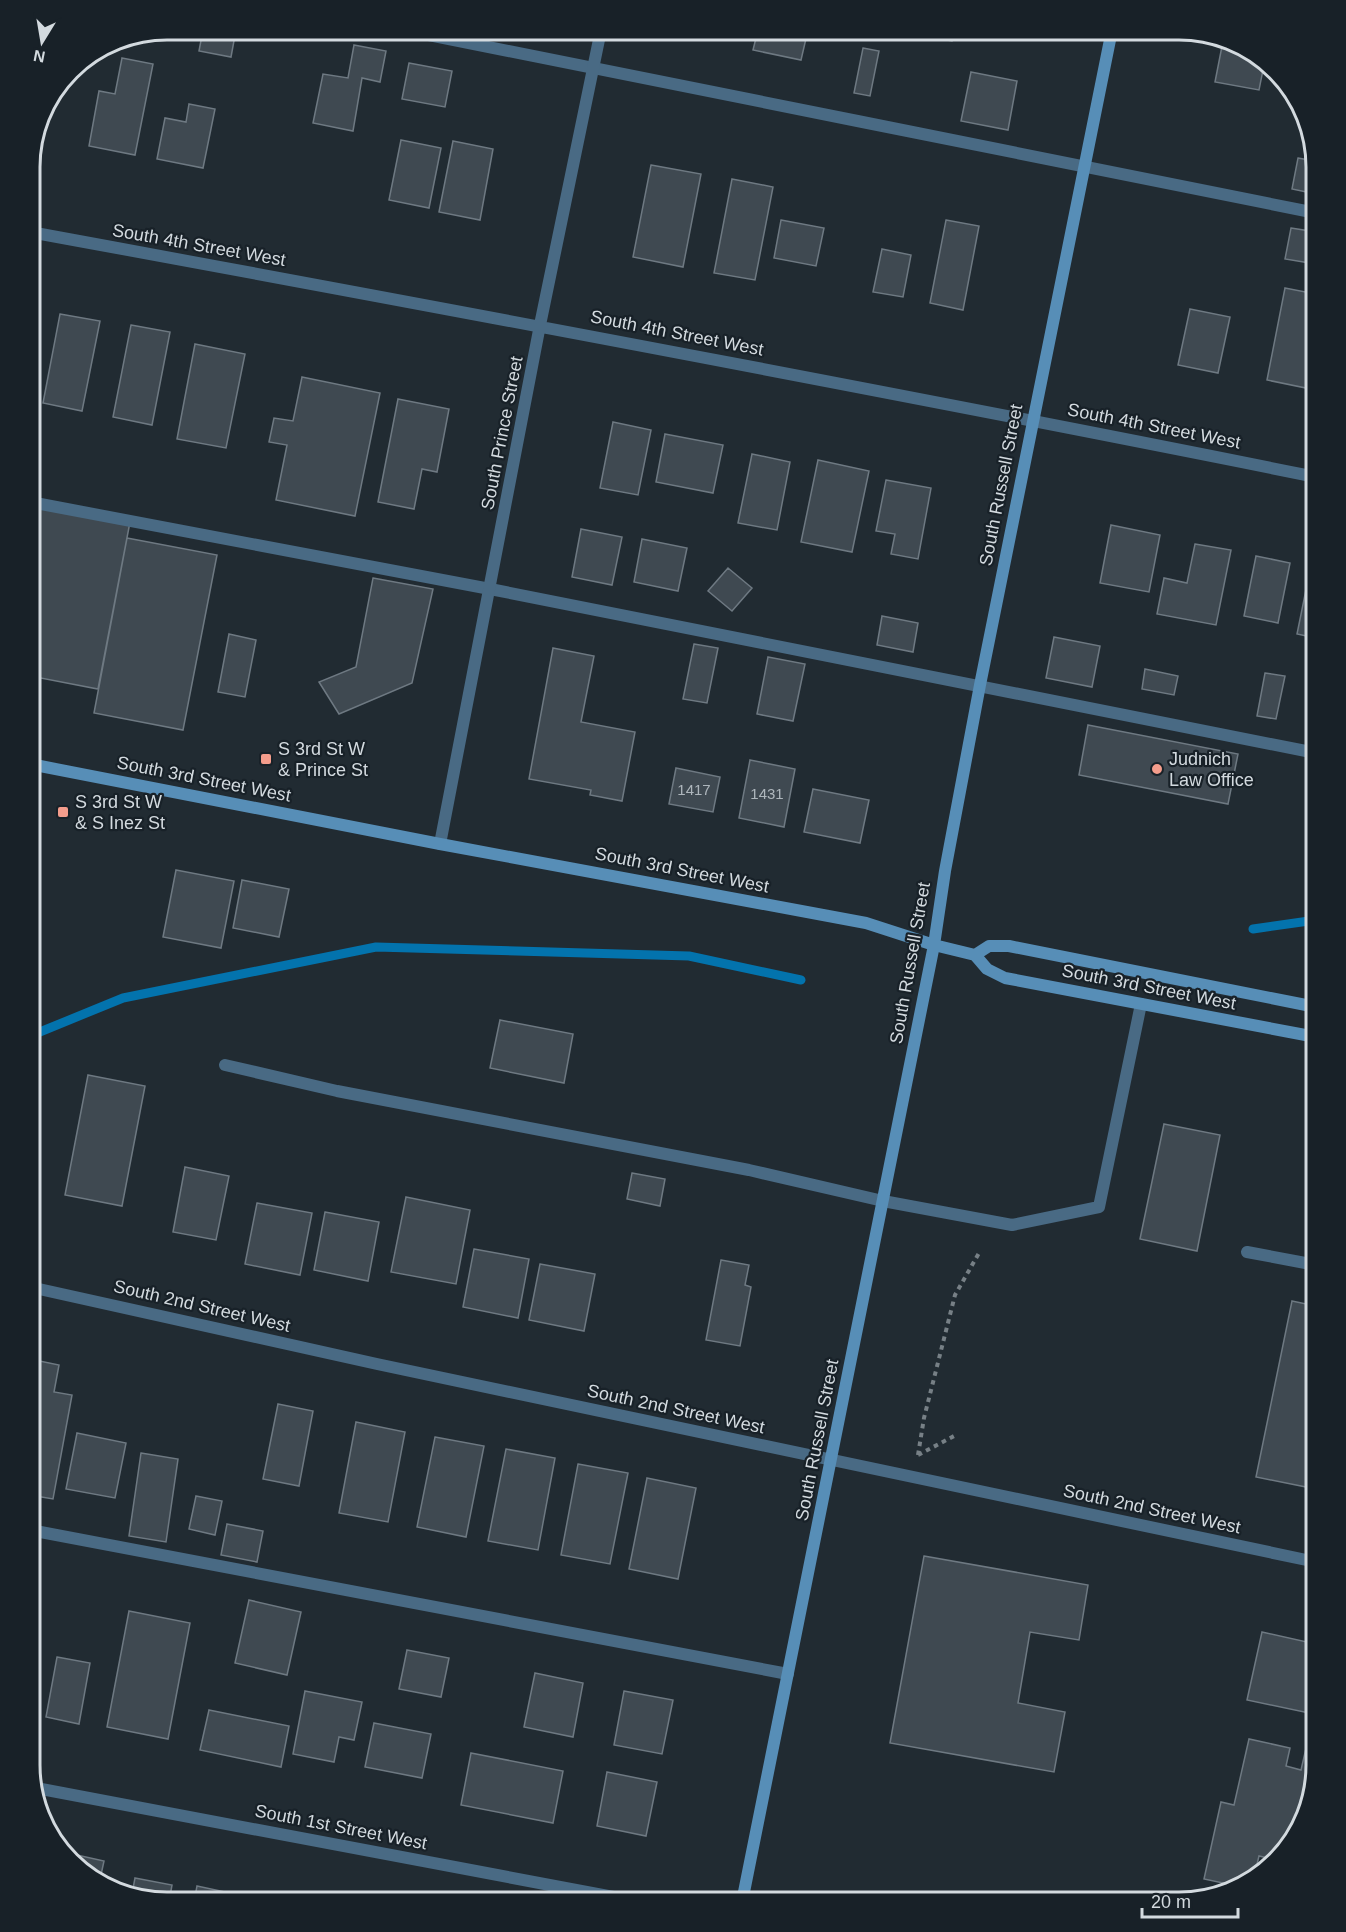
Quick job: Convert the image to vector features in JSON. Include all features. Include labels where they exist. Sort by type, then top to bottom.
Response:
[{"type":"main road","name":"South Russell Street","points":[[744,1892],[934,945],[945,871],[1032,420],[1110,41]]},
{"type":"main road","name":"South 3rd Street West","points":[[41,766],[440,844],[866,923],[934,945],[975,955],[987,969],[1005,978],[1306,1035]]},
{"type":"main road","points":[[975,955],[989,946],[1009,946],[1306,1005]]},
{"type":"street","points":[[460,41],[1306,211]]},
{"type":"street","name":"South Prince Street","points":[[440,844],[540,325],[599,41]]},
{"type":"street","name":"South 4th Street West","points":[[41,234],[540,325],[1306,475]]},
{"type":"street","points":[[41,504],[490,589],[1306,751]]},
{"type":"street","points":[[225,1065],[337,1091],[749,1170],[883,1201],[1012,1225],[1099,1207],[1141,1004]]},
{"type":"street","points":[[1247,1252],[1306,1263]]},
{"type":"street","name":"South 2nd Street West","points":[[40,1289],[377,1364],[1306,1560]]},
{"type":"street","points":[[40,1532],[788,1674]]},
{"type":"street","name":"South 1st Street West","points":[[43,1789],[584,1891]]},
{"type":"path","points":[[956,1435],[918,1455],[924,1418],[954,1295],[979,1253]]},
{"type":"building","points":[[201,41],[234,41],[231,57],[199,51]]},
{"type":"building","points":[[755,41],[805,41],[801,60],[753,50]]},
{"type":"building","points":[[354,45],[386,51],[380,82],[362,78],[353,131],[313,123],[323,74],[348,78]]},
{"type":"building","points":[[863,48],[879,51],[870,96],[854,93]]},
{"type":"building","points":[[1222,48],[1249,62],[1262,73],[1259,90],[1215,82]]},
{"type":"building","points":[[122,58],[153,64],[135,155],[89,146],[99,91],[115,94]]},
{"type":"building","points":[[409,63],[452,71],[445,107],[402,99]]},
{"type":"building","points":[[971,72],[1017,81],[1008,130],[961,121]]},
{"type":"building","points":[[189,104],[215,109],[203,168],[157,159],[165,118],[186,122]]},
{"type":"building","points":[[401,140],[441,148],[429,208],[389,200]]},
{"type":"building","points":[[453,141],[493,149],[480,220],[439,212]]},
{"type":"building","points":[[1298,158],[1305,159],[1306,192],[1292,189]]},
{"type":"building","points":[[651,165],[701,174],[683,267],[633,257]]},
{"type":"building","points":[[732,179],[773,187],[755,280],[714,273]]},
{"type":"building","points":[[781,220],[824,228],[816,266],[774,258]]},
{"type":"building","points":[[946,220],[979,226],[963,310],[930,303]]},
{"type":"building","points":[[1291,228],[1306,230],[1306,262],[1285,259]]},
{"type":"building","points":[[882,249],[911,255],[903,297],[873,292]]},
{"type":"building","points":[[1285,288],[1306,292],[1306,388],[1267,380]]},
{"type":"building","points":[[1190,309],[1230,317],[1218,373],[1178,365]]},
{"type":"building","points":[[60,314],[100,321],[82,411],[43,403]]},
{"type":"building","points":[[131,325],[170,332],[152,425],[113,417]]},
{"type":"building","points":[[195,344],[245,354],[226,448],[177,439]]},
{"type":"building","points":[[302,377],[380,393],[355,516],[276,500],[287,445],[269,442],[274,418],[293,421]]},
{"type":"building","points":[[398,399],[449,409],[437,472],[422,469],[414,509],[378,502]]},
{"type":"building","points":[[613,422],[651,430],[638,495],[600,488]]},
{"type":"building","points":[[665,434],[723,445],[713,493],[656,482]]},
{"type":"building","points":[[752,454],[790,462],[777,530],[738,523]]},
{"type":"building","points":[[818,460],[869,471],[852,552],[801,542]]},
{"type":"building","points":[[886,480],[931,488],[918,559],[891,554],[895,534],[876,531]]},
{"type":"building","points":[[41,505],[130,522],[98,689],[41,678]]},
{"type":"building","points":[[1111,525],[1160,535],[1149,592],[1100,583]]},
{"type":"building","points":[[581,529],[622,537],[612,585],[572,577]]},
{"type":"building","points":[[127,538],[217,555],[183,730],[94,713]]},
{"type":"building","points":[[642,539],[687,548],[678,591],[634,582]]},
{"type":"building","points":[[1195,544],[1231,550],[1216,625],[1157,614],[1164,578],[1187,583]]},
{"type":"building","points":[[1256,556],[1290,563],[1278,623],[1244,616]]},
{"type":"building","points":[[728,568],[752,588],[732,611],[708,591]]},
{"type":"building","points":[[373,578],[433,589],[412,683],[339,714],[319,682],[356,667]]},
{"type":"building","points":[[1306,590],[1306,636],[1297,634]]},
{"type":"building","points":[[882,616],[918,623],[913,652],[877,645]]},
{"type":"building","points":[[229,634],[256,640],[245,697],[218,692]]},
{"type":"building","points":[[1054,637],[1100,646],[1092,687],[1046,678]]},
{"type":"building","points":[[694,644],[718,648],[707,703],[683,699]]},
{"type":"building","points":[[553,648],[594,656],[581,722],[635,732],[622,801],[590,795],[591,790],[529,779]]},
{"type":"building","points":[[768,657],[805,664],[793,721],[757,714]]},
{"type":"building","points":[[1145,669],[1178,676],[1174,695],[1142,689]]},
{"type":"building","points":[[1265,673],[1285,676],[1276,719],[1257,716]]},
{"type":"building","points":[[1088,725],[1238,754],[1228,804],[1079,775]]},
{"type":"building","points":[[750,760],[795,769],[784,827],[739,818]]},
{"type":"building","points":[[676,768],[720,777],[713,812],[669,804]]},
{"type":"building","points":[[813,789],[869,800],[860,843],[804,832]]},
{"type":"building","points":[[176,870],[234,881],[221,948],[163,937]]},
{"type":"building","points":[[242,880],[289,889],[279,937],[233,928]]},
{"type":"building","points":[[500,1020],[573,1034],[564,1083],[490,1068]]},
{"type":"building","points":[[88,1075],[145,1086],[122,1206],[65,1195]]},
{"type":"building","points":[[1164,1124],[1220,1135],[1197,1251],[1140,1239]]},
{"type":"building","points":[[185,1167],[229,1176],[216,1240],[173,1232]]},
{"type":"building","points":[[632,1173],[665,1179],[660,1206],[627,1199]]},
{"type":"building","points":[[406,1197],[470,1210],[456,1284],[391,1272]]},
{"type":"building","points":[[257,1203],[312,1213],[300,1275],[245,1264]]},
{"type":"building","points":[[325,1212],[379,1222],[368,1281],[314,1270]]},
{"type":"building","points":[[474,1249],[529,1259],[518,1318],[463,1307]]},
{"type":"building","points":[[721,1260],[749,1265],[745,1285],[751,1287],[740,1346],[706,1340]]},
{"type":"building","points":[[540,1264],[595,1274],[584,1331],[529,1320]]},
{"type":"building","points":[[1292,1301],[1306,1304],[1306,1487],[1256,1477]]},
{"type":"building","points":[[40,1361],[59,1365],[54,1392],[72,1395],[53,1499],[40,1497]]},
{"type":"building","points":[[278,1404],[313,1411],[299,1486],[263,1479]]},
{"type":"building","points":[[356,1422],[405,1432],[388,1522],[339,1513]]},
{"type":"building","points":[[77,1433],[126,1443],[115,1498],[66,1489]]},
{"type":"building","points":[[435,1437],[484,1446],[466,1537],[417,1527]]},
{"type":"building","points":[[506,1449],[555,1458],[538,1550],[488,1541]]},
{"type":"building","points":[[141,1453],[178,1459],[166,1542],[129,1536]]},
{"type":"building","points":[[578,1464],[628,1473],[610,1564],[561,1555]]},
{"type":"building","points":[[647,1478],[696,1488],[678,1579],[629,1569]]},
{"type":"building","points":[[196,1496],[222,1501],[215,1535],[189,1529]]},
{"type":"building","points":[[227,1524],[263,1531],[257,1562],[221,1555]]},
{"type":"building","points":[[924,1556],[1088,1585],[1079,1640],[1030,1632],[1018,1703],[1065,1712],[1054,1772],[890,1743]]},
{"type":"building","points":[[249,1600],[301,1612],[287,1675],[235,1663]]},
{"type":"building","points":[[129,1611],[190,1623],[168,1739],[107,1727]]},
{"type":"building","points":[[1262,1632],[1306,1642],[1306,1712],[1247,1700]]},
{"type":"building","points":[[407,1650],[449,1658],[441,1697],[399,1689]]},
{"type":"building","points":[[57,1657],[90,1663],[79,1724],[46,1717]]},
{"type":"building","points":[[535,1673],[583,1683],[573,1737],[524,1727]]},
{"type":"building","points":[[305,1691],[362,1702],[354,1740],[339,1737],[334,1762],[293,1754]]},
{"type":"building","points":[[624,1691],[673,1700],[662,1754],[614,1745]]},
{"type":"building","points":[[209,1710],[289,1726],[281,1767],[200,1750]]},
{"type":"building","points":[[374,1723],[431,1734],[422,1778],[365,1767]]},
{"type":"building","points":[[1249,1739],[1290,1748],[1286,1766],[1301,1770],[1306,1748],[1301,1798],[1289,1828],[1279,1842],[1264,1857],[1259,1856],[1257,1864],[1242,1875],[1224,1883],[1204,1879],[1221,1802],[1234,1805]]},
{"type":"building","points":[[471,1753],[563,1771],[553,1823],[461,1805]]},
{"type":"building","points":[[607,1772],[657,1782],[646,1836],[597,1826]]},
{"type":"building","points":[[80,1856],[104,1861],[101,1873]]},
{"type":"building","points":[[135,1878],[172,1885],[171,1891],[133,1887]]},
{"type":"building","points":[[197,1886],[221,1891],[196,1891]]},
{"type":"waterway","points":[[1253,929],[1306,921]]},
{"type":"waterway","points":[[40,1032],[123,998],[376,947],[689,956],[801,980]]},
{"type":"place","name":"S 3rd St W & Prince St","points":[[266,759]]},
{"type":"place","name":"Judnich Law Office","points":[[1157,769]]},
{"type":"place","name":"S 3rd St W & S Inez St","points":[[63,812]]}]
